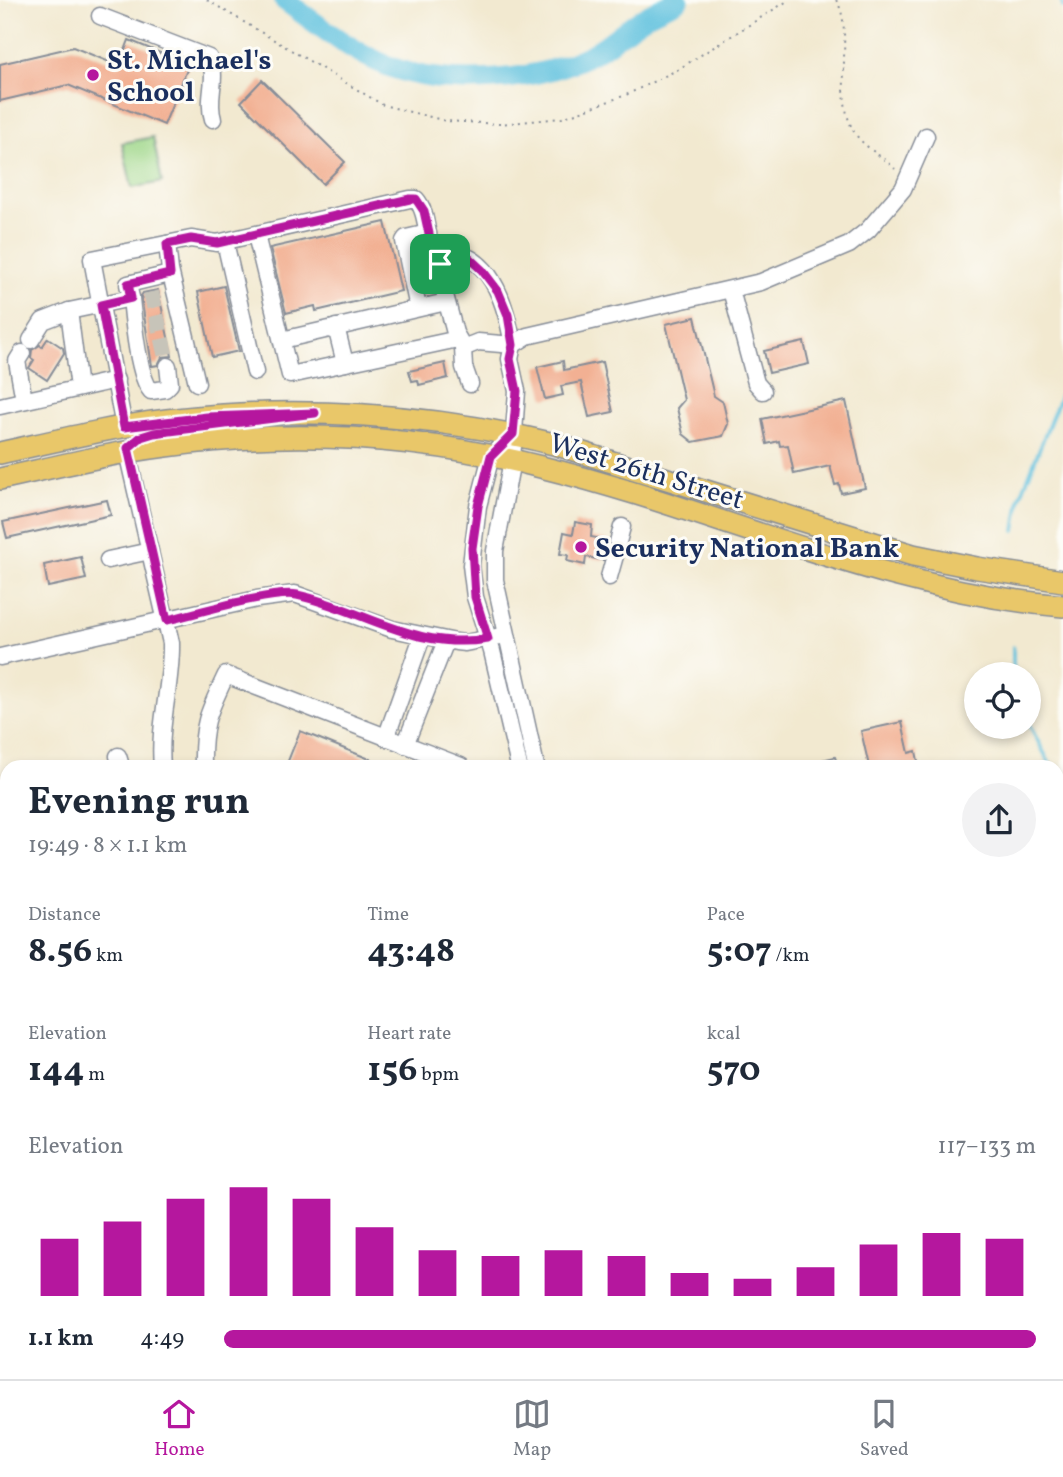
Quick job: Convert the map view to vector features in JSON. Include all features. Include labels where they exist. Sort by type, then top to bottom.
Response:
[{"type":"main road","name":"West 26th Street","points":[[0,453],[124,427],[207,417],[315,413],[423,420],[513,434],[608,460],[914,555],[1063,581]]},
{"type":"main road","points":[[127,452],[132,442],[154,433],[315,413]]},
{"type":"main road","points":[[0,468],[111,441],[124,427]]},
{"type":"main road","name":"West 26th Street","points":[[0,479],[127,452],[199,442],[313,437],[404,442],[501,458],[586,479],[903,578],[978,594],[1063,606]]},
{"type":"street","points":[[100,16],[209,58],[214,67],[210,98],[213,119]]},
{"type":"street","points":[[256,234],[290,375],[461,343],[513,345],[527,337],[761,282],[849,245],[868,230],[903,189],[926,136]]},
{"type":"street","points":[[124,427],[92,259],[191,239],[225,242],[416,199],[420,203],[433,257],[440,264]]},
{"type":"street","points":[[418,308],[404,241],[428,233]]},
{"type":"street","points":[[225,242],[255,372]]},
{"type":"street","points":[[167,244],[170,274],[197,383]]},
{"type":"street","points":[[470,384],[464,367],[461,343],[446,302],[439,272],[444,257],[452,253],[460,254],[482,270],[498,291],[508,315],[513,345],[510,359],[517,391],[513,434],[478,506],[471,565],[475,597],[518,760]]},
{"type":"street","points":[[169,366],[170,384],[165,389],[151,391],[143,374],[128,284],[150,285],[170,274]]},
{"type":"street","points":[[731,290],[756,383],[763,391]]},
{"type":"street","points":[[24,400],[18,361],[43,321],[69,311],[131,298]]},
{"type":"street","points":[[282,340],[446,302]]},
{"type":"street","points":[[69,311],[79,388]]},
{"type":"street","points":[[336,327],[345,363]]},
{"type":"street","points":[[0,405],[116,380]]},
{"type":"street","points":[[127,452],[167,620],[171,661],[162,760]]},
{"type":"street","points":[[501,458],[494,564],[498,601],[535,760]]},
{"type":"street","points":[[609,577],[619,540]]},
{"type":"street","points":[[108,560],[150,551]]},
{"type":"street","points":[[0,657],[257,599],[295,594],[422,637],[465,643],[506,635]]},
{"type":"street","points":[[386,738],[422,637]]},
{"type":"street","points":[[405,745],[446,641]]},
{"type":"street","points":[[203,760],[202,738],[206,718],[226,675],[445,760]]},
{"type":"path","points":[[207,0],[383,105],[446,121],[500,124],[562,118],[626,94],[677,70],[789,0]]},
{"type":"path","points":[[836,0],[842,18],[843,94],[851,128],[861,142],[895,167],[903,189]]},
{"type":"green space","points":[[153,137],[162,182],[132,188],[122,143]]},
{"type":"building","name":"St. Michael's School","points":[[129,40],[189,65],[164,125],[68,85],[0,101],[0,64],[73,47],[119,66]]},
{"type":"building","points":[[262,80],[345,162],[323,184],[241,102]]},
{"type":"building","points":[[385,222],[401,291],[316,311],[315,306],[286,313],[270,248]]},
{"type":"building","points":[[224,286],[239,351],[212,357],[198,292]]},
{"type":"building","points":[[158,290],[172,356],[162,357],[158,365],[152,366],[141,296],[143,293]]},
{"type":"building","points":[[695,317],[714,396],[723,402],[728,424],[723,436],[693,442],[683,434],[677,408],[684,400],[666,324]]},
{"type":"building","points":[[48,338],[63,348],[64,353],[47,380],[29,368],[34,360],[31,358],[32,350],[40,345],[42,347]]},
{"type":"building","points":[[804,342],[809,364],[769,373],[764,351]]},
{"type":"building","points":[[563,361],[564,370],[602,362],[613,412],[589,417],[581,382],[561,386],[563,395],[545,399],[537,367]]},
{"type":"building","points":[[445,363],[448,378],[419,385],[418,380],[412,381],[409,371]]},
{"type":"building","points":[[846,401],[865,488],[841,493],[839,484],[835,485],[830,466],[794,474],[788,445],[780,446],[779,441],[767,444],[762,419]]},
{"type":"building","points":[[107,500],[111,515],[7,538],[3,522]]},
{"type":"building","points":[[575,522],[592,525],[591,537],[608,540],[603,560],[586,557],[585,565],[567,561],[568,555],[560,554],[564,532],[573,534]]},
{"type":"building","points":[[81,557],[86,579],[48,587],[44,565]]},
{"type":"building","points":[[902,722],[909,753],[916,751],[918,760],[868,760],[861,731]]},
{"type":"building","points":[[300,731],[372,760],[288,760]]},
{"type":"waterway","points":[[284,0],[334,36],[374,60],[412,73],[466,80],[522,76],[575,62],[597,51],[638,21],[678,0]]},
{"type":"waterway","points":[[1061,0],[1063,7]]},
{"type":"waterway","points":[[1015,531],[1020,498],[1063,389]]},
{"type":"waterway","points":[[1013,647],[1013,662]]},
{"type":"waterway","points":[[1037,739],[1048,760]]},
{"type":"tunnel","points":[[151,292],[168,366]]},
{"type":"place","name":"St. Michael's School","points":[[93,75]]},
{"type":"place","name":"Security National Bank","points":[[581,547]]},
{"type":"route","points":[[410,199],[416,199],[424,211],[433,257],[440,264],[444,257],[452,253],[460,254],[482,270],[498,291],[508,315],[513,345],[510,359],[517,391],[513,434],[491,456],[478,506],[472,548],[472,582],[488,639],[465,643],[422,637],[295,594],[257,599],[167,620],[127,452],[132,442],[154,433],[315,413],[207,417],[124,427],[101,305],[131,298],[128,284],[170,274],[167,244],[191,239],[217,243],[410,199]]}]
